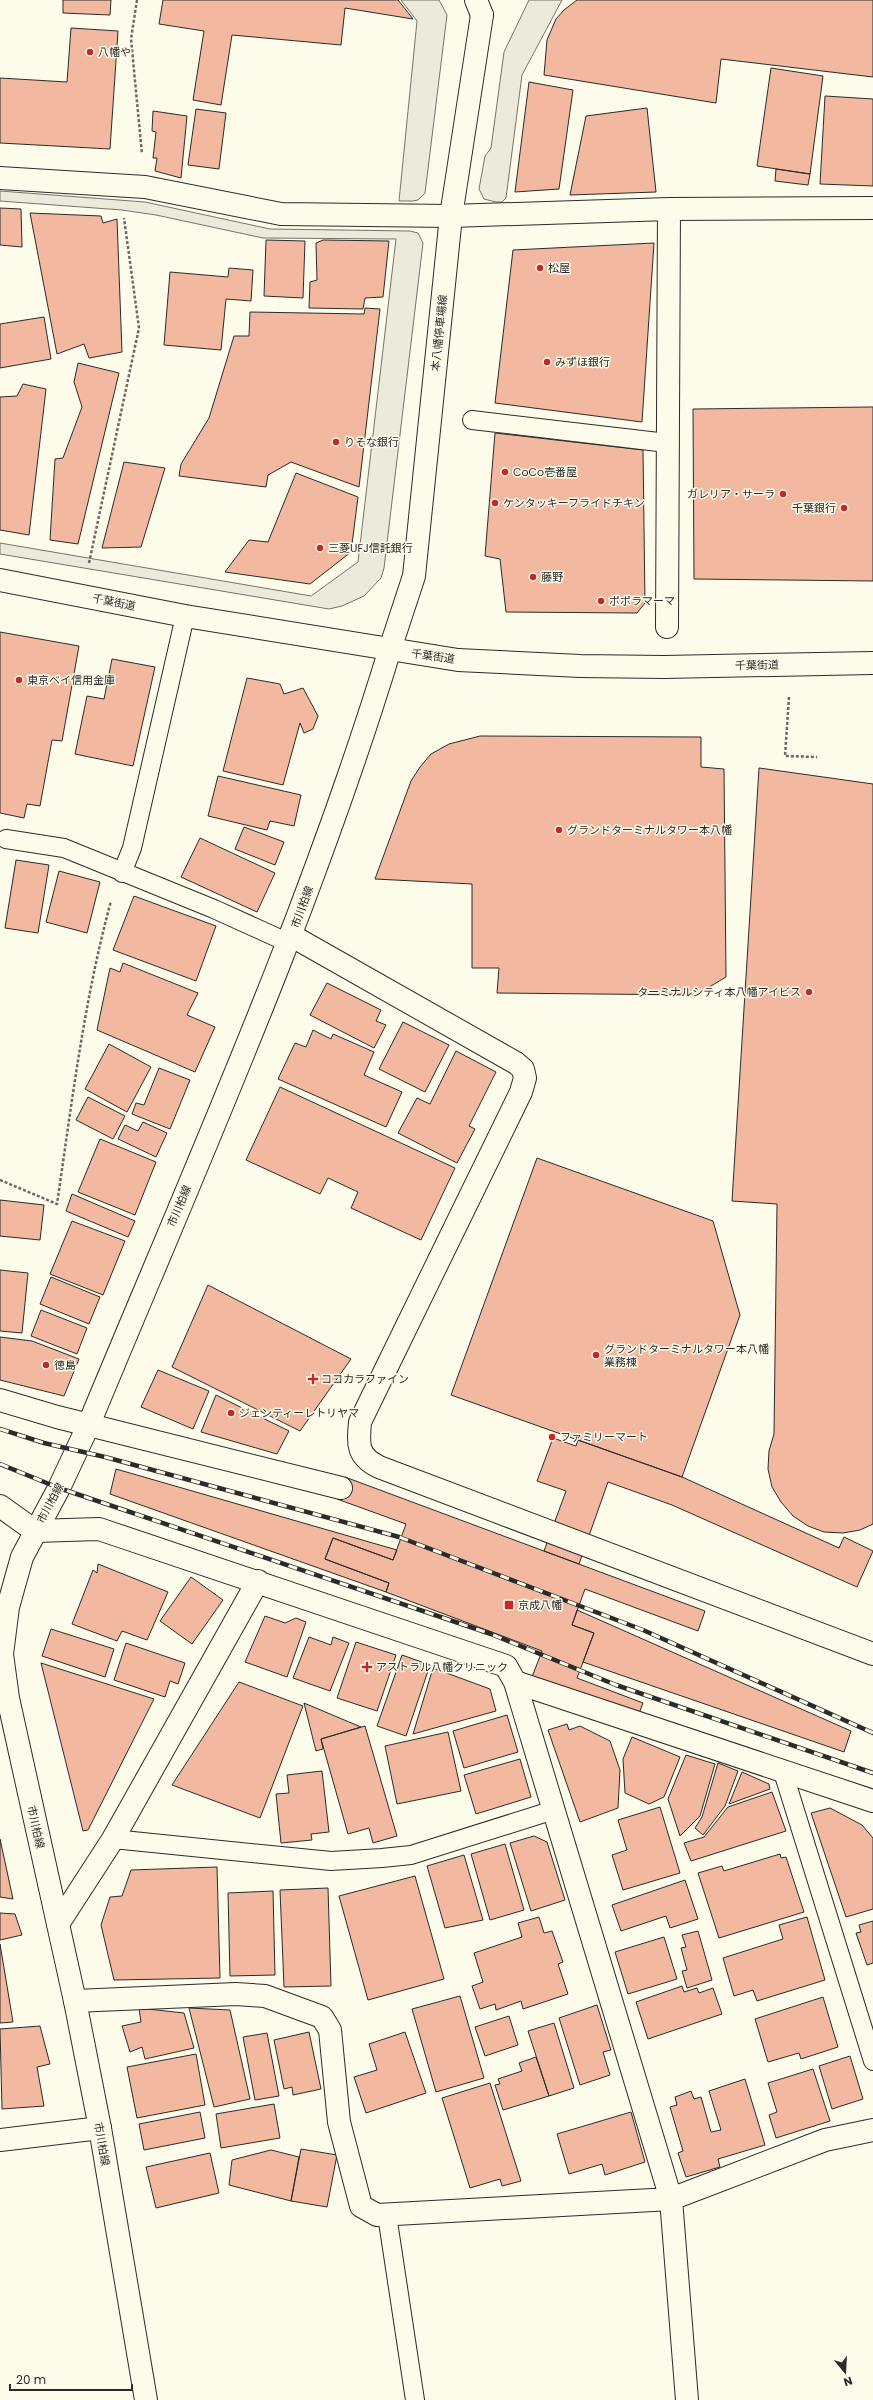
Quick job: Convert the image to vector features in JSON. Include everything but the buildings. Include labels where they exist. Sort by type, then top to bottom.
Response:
[{"type":"main road","name":"本八幡停車場線","points":[[390,649],[414,576],[451,216],[482,5]]},
{"type":"main road","points":[[0,178],[145,187],[281,214],[451,216],[669,209],[873,208]]},
{"type":"main road","points":[[667,627],[669,209]]},
{"type":"main road","name":"千葉街道","points":[[0,580],[185,616],[458,660],[580,666],[664,667],[873,663]]},
{"type":"main road","name":"市川柏線","points":[[146,2400],[100,2128],[75,2001],[8,1698],[2,1654],[8,1607],[22,1557],[59,1488],[89,1424],[290,940],[363,737],[390,649]]},
{"type":"main road","points":[[290,940],[516,1062],[523,1068],[525,1078],[521,1092],[360,1422],[359,1447],[365,1460],[378,1467],[873,1654]]},
{"type":"main road","points":[[0,1400],[342,1488]]},
{"type":"main road","points":[[0,1506],[35,1531],[99,1529],[258,1581],[506,1666],[515,1682],[671,2199],[687,2400]]},
{"type":"main road","points":[[58,1924],[113,1839],[258,1581]]},
{"type":"main road","points":[[515,1682],[873,1801]]},
{"type":"main road","points":[[75,2001],[236,1994],[264,1996],[322,2017],[330,2030],[339,2122],[361,2206],[378,2215],[671,2199],[825,2140],[873,2130]]},
{"type":"main road","points":[[0,2140],[100,2128]]},
{"type":"lane","points":[[472,420],[668,443]]},
{"type":"lane","points":[[122,873],[132,848],[185,616]]},
{"type":"lane","points":[[6,839],[64,848],[122,873],[290,940]]},
{"type":"lane","points":[[783,1772],[873,2061]]},
{"type":"lane","points":[[113,1839],[331,1861],[375,1859],[412,1855],[554,1810]]},
{"type":"lane","points":[[387,2215],[415,2400]]},
{"type":"path","points":[[137,0],[131,39],[145,187]]},
{"type":"path","points":[[88,563],[139,328],[122,210]]},
{"type":"path","points":[[789,696],[785,756],[817,757]]},
{"type":"path","points":[[0,1180],[58,1204],[80,1039],[96,957],[113,894],[122,873]]},
{"type":"shaded area","points":[[401,0],[439,0],[447,15],[425,193],[418,200],[413,201],[399,201],[417,21]]},
{"type":"shaded area","points":[[529,0],[562,0],[522,75],[506,198],[502,202],[496,202],[484,199],[479,189],[485,156],[491,148],[504,52]]},
{"type":"shaded area","points":[[0,191],[145,202],[270,229],[410,231],[418,233],[423,243],[384,568],[381,578],[364,596],[342,606],[329,609],[0,554],[0,543],[311,596],[358,562],[396,239],[263,238],[156,215],[122,210],[0,201]]},
{"type":"railway","points":[[0,1429],[44,1443],[105,1457],[399,1537],[643,1630],[873,1733]]},
{"type":"railway","points":[[0,1464],[59,1488],[491,1634],[616,1685],[873,1773]]},
{"type":"place","name":"八幡や","points":[[90,52]]},
{"type":"place","name":"松屋","points":[[540,268]]},
{"type":"place","name":"みずほ銀行","points":[[547,362]]},
{"type":"place","name":"りそな銀行","points":[[336,442]]},
{"type":"place","name":"CoCo壱番屋","points":[[505,472]]},
{"type":"place","name":"ガレリア・サーラ","points":[[783,494]]},
{"type":"place","name":"ケンタッキーフライドチキン","points":[[495,503]]},
{"type":"place","name":"千葉銀行","points":[[844,508]]},
{"type":"place","name":"三菱UFJ信託銀行","points":[[320,548]]},
{"type":"place","name":"藤野","points":[[533,577]]},
{"type":"place","name":"ポポラマーマ","points":[[601,601]]},
{"type":"place","name":"東京ベイ信用金庫","points":[[19,680]]},
{"type":"place","name":"グランドターミナルタワー本八幡","points":[[559,830]]},
{"type":"place","name":"ターミナルシティ本八幡アイビス","points":[[809,992]]},
{"type":"place","name":"グランドターミナルタワー本八幡 業務棟","points":[[596,1355]]},
{"type":"place","name":"徳島","points":[[46,1365]]},
{"type":"place","name":"ココカラファイン","points":[[313,1379]]},
{"type":"place","name":"ジェンティーレトリヤマ","points":[[231,1413]]},
{"type":"place","name":"ファミリーマート","points":[[552,1437]]},
{"type":"place","name":"京成八幡","points":[[509,1605]]},
{"type":"place","name":"アストラル八幡クリニック","points":[[367,1667]]}]
